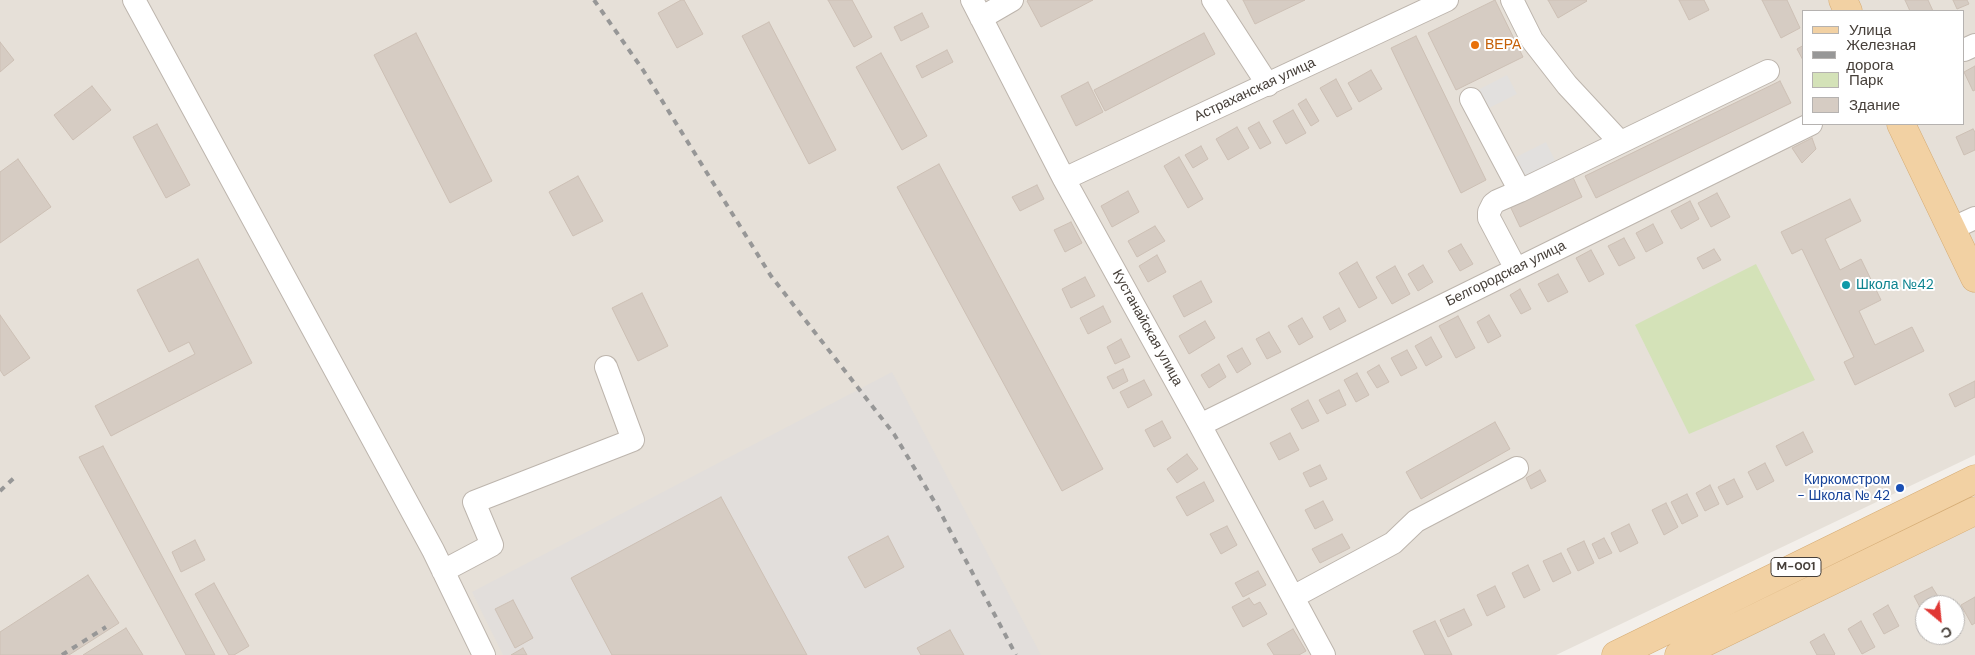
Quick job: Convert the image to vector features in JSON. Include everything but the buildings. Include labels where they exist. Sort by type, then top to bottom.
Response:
[{"type":"main road","points":[[1901,125],[1975,278]]},
{"type":"main road","name":"M-001","points":[[1616,655],[1975,479]]},
{"type":"main road","name":"M-001","points":[[1679,655],[1975,511]]},
{"type":"street","points":[[134,0],[443,571],[484,655]]},
{"type":"street","points":[[977,9],[1012,0]]},
{"type":"street","points":[[1213,0],[1268,85]]},
{"type":"street","name":"Астраханская улица","points":[[1064,178],[1268,85],[1447,0]]},
{"type":"street","points":[[1512,0],[1532,40],[1567,85],[1620,142]]},
{"type":"street","name":"Кустанайская улица","points":[[977,9],[1064,178],[1324,655]]},
{"type":"street","points":[[1516,270],[1489,218],[1488,212],[1493,204],[1768,71]]},
{"type":"street","points":[[1471,99],[1520,191]]},
{"type":"street","name":"Белгородская улица","points":[[1200,425],[1809,125]]},
{"type":"street","points":[[1951,229],[1975,218]]},
{"type":"street","points":[[443,571],[492,545],[474,502],[633,440],[606,367]]},
{"type":"street","points":[[1293,597],[1393,543],[1416,522],[1517,468]]},
{"type":"shaded area","points":[[0,0],[1975,0],[1975,455],[1556,655],[0,655]]},
{"type":"shaded area","points":[[1507,75],[1517,94],[1483,111],[1474,92]]},
{"type":"shaded area","points":[[1546,142],[1557,165],[1524,180],[1514,158]]},
{"type":"shaded area","points":[[892,372],[1041,655],[503,655],[472,592]]},
{"type":"shaded area","points":[[1975,527],[1975,655],[1702,655]]},
{"type":"green space","points":[[1756,264],[1815,380],[1689,434],[1635,325]]},
{"type":"railway","points":[[594,0],[643,70],[771,276],[894,434],[937,506],[1016,655]]},
{"type":"railway","points":[[0,491],[16,476]]},
{"type":"railway","points":[[62,655],[106,627]]},
{"type":"place","name":"ВЕРА","points":[[1475,45]]},
{"type":"place","name":"Школа №42","points":[[1846,285]]},
{"type":"place","name":"Киркомстром - Школа № 42","points":[[1900,488]]}]
